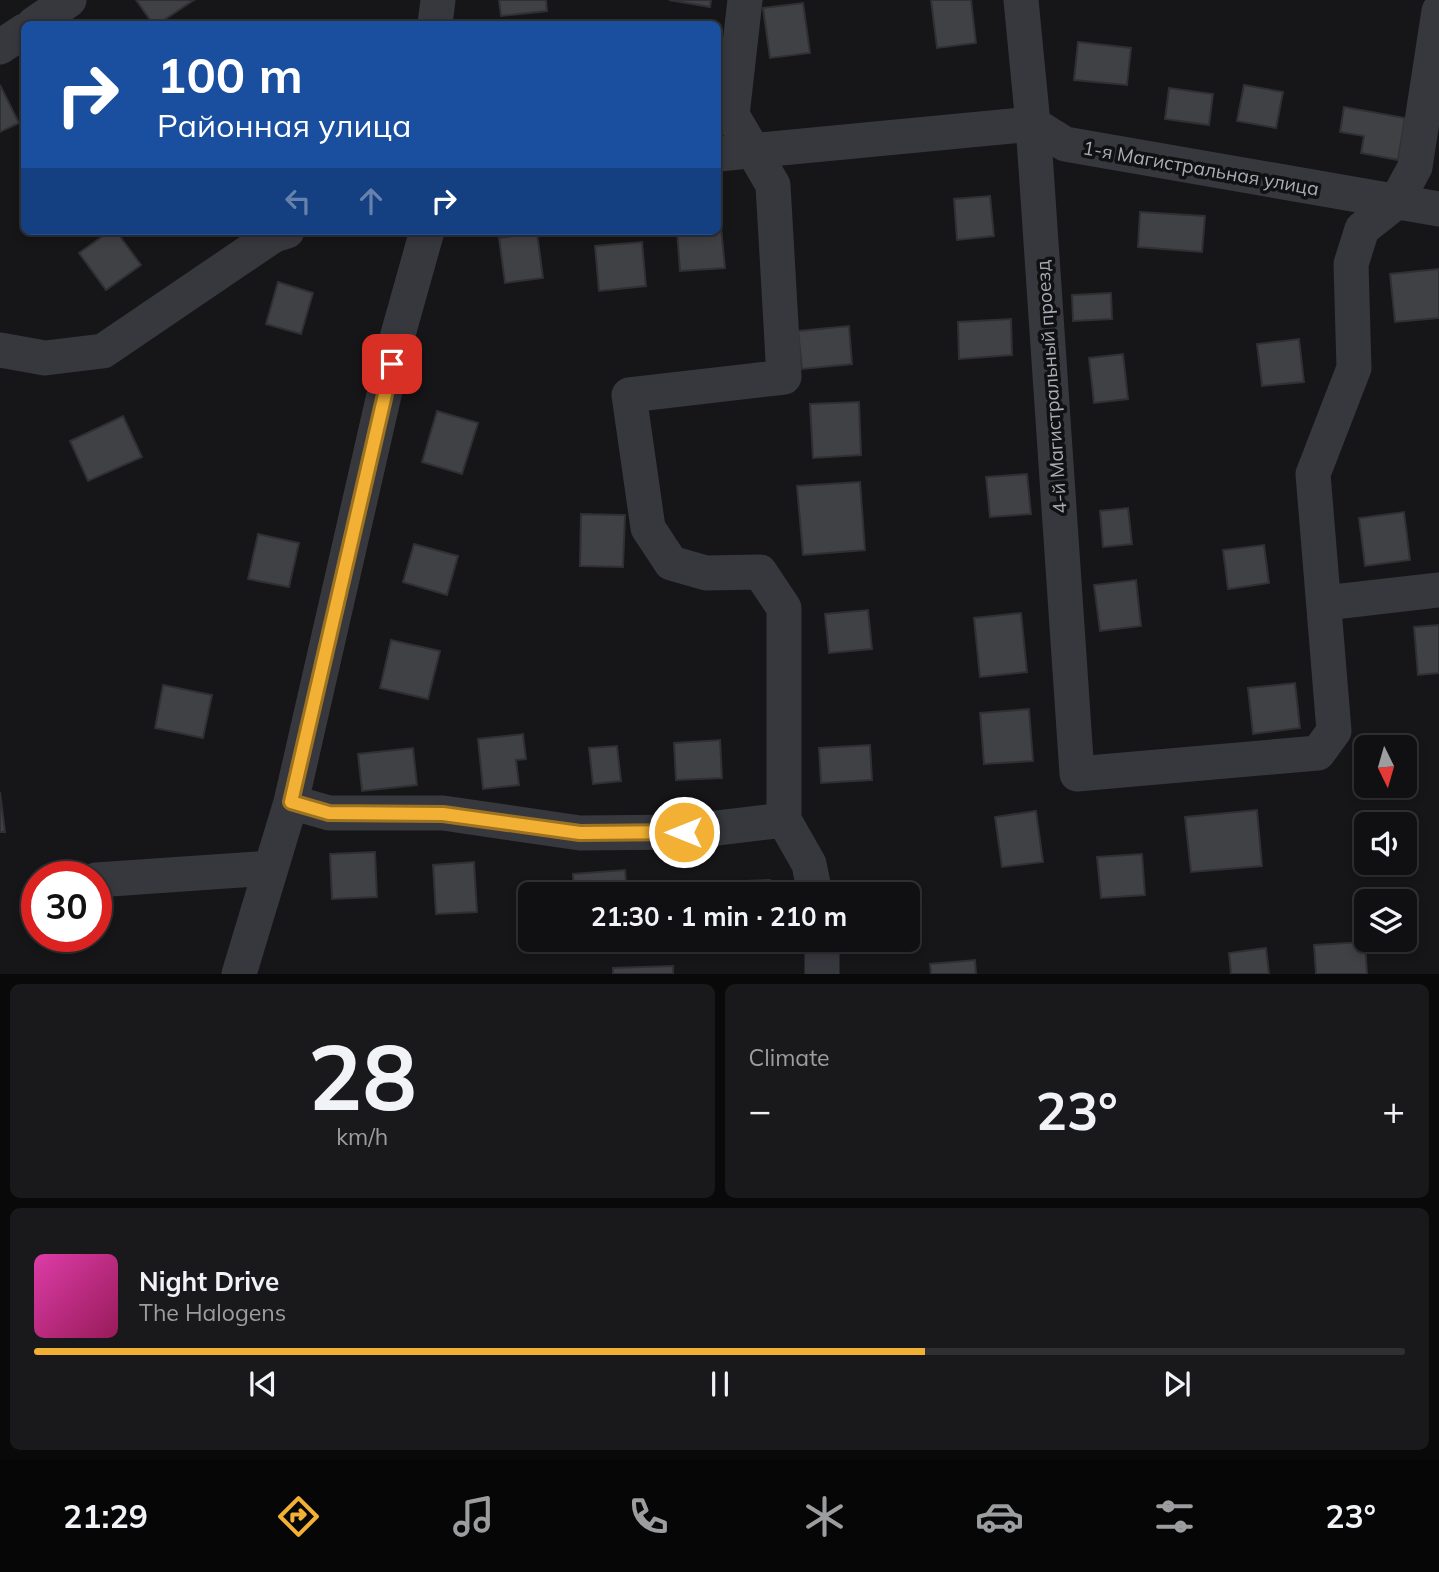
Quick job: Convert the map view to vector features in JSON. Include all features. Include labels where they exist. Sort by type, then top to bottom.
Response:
[{"type":"street","points":[[38,21],[69,0]]},
{"type":"street","points":[[435,21],[438,0]]},
{"type":"street","points":[[745,0],[732,115],[774,186],[784,377],[629,396],[648,528],[671,563],[706,573],[760,572],[784,608],[784,820],[809,864],[813,882]]},
{"type":"street","name":"4-й Магистральный проезд","points":[[1021,0],[1033,124],[1077,774],[1318,753],[1334,731],[1325,603]]},
{"type":"street","points":[[1439,11],[1415,167],[1396,202],[1362,229],[1351,264],[1354,368],[1313,474],[1325,603],[1439,590]]},
{"type":"street","points":[[0,47],[21,34]]},
{"type":"street","points":[[721,153],[1033,124]]},
{"type":"street","name":"1-я Магистральная улица","points":[[1033,124],[1065,144],[1439,209]]},
{"type":"street","points":[[0,350],[45,358],[103,351],[274,235]]},
{"type":"street","points":[[239,974],[291,802],[397,338],[426,235]]},
{"type":"street","points":[[291,802],[329,813],[443,814],[580,833],[684,832],[784,820]]},
{"type":"street","points":[[112,879],[271,868]]},
{"type":"street","points":[[822,952],[822,974]]},
{"type":"building","points":[[136,0],[194,0],[162,21],[151,21]]},
{"type":"building","points":[[499,0],[546,0],[547,11],[501,16]]},
{"type":"building","points":[[669,0],[711,0],[710,7]]},
{"type":"building","points":[[931,0],[971,0],[976,43],[937,48]]},
{"type":"building","points":[[803,3],[810,53],[770,58],[763,8]]},
{"type":"building","points":[[1078,42],[1131,48],[1127,85],[1074,80]]},
{"type":"building","points":[[0,85],[19,123],[0,132]]},
{"type":"building","points":[[1244,85],[1283,92],[1276,128],[1237,121]]},
{"type":"building","points":[[1169,88],[1213,94],[1209,125],[1165,119]]},
{"type":"building","points":[[1344,107],[1405,118],[1398,160],[1361,153],[1364,136],[1340,132]]},
{"type":"building","points":[[990,196],[994,236],[957,240],[954,199]]},
{"type":"building","points":[[1140,212],[1205,216],[1202,252],[1138,247]]},
{"type":"building","points":[[721,227],[725,268],[680,271],[677,235],[721,235]]},
{"type":"building","points":[[104,235],[119,235],[141,265],[106,290],[79,253]]},
{"type":"building","points":[[537,235],[543,278],[505,283],[499,238]]},
{"type":"building","points":[[642,242],[646,286],[599,291],[595,246]]},
{"type":"building","points":[[1439,269],[1439,318],[1395,322],[1390,274]]},
{"type":"building","points":[[278,282],[313,293],[301,334],[266,324]]},
{"type":"building","points":[[1111,293],[1112,319],[1073,321],[1072,295]]},
{"type":"building","points":[[1011,319],[1012,355],[959,359],[958,322]]},
{"type":"building","points":[[849,326],[852,364],[802,369],[798,331]]},
{"type":"building","points":[[1299,339],[1304,382],[1262,386],[1257,344]]},
{"type":"building","points":[[1123,354],[1128,399],[1094,403],[1089,358]]},
{"type":"building","points":[[859,402],[861,455],[813,458],[810,404]]},
{"type":"building","points":[[437,411],[478,423],[462,474],[422,462]]},
{"type":"building","points":[[123,416],[142,457],[88,481],[70,441]]},
{"type":"building","points":[[1027,474],[1031,514],[990,517],[986,477]]},
{"type":"building","points":[[860,482],[865,550],[803,555],[797,486]]},
{"type":"building","points":[[1128,508],[1132,544],[1103,547],[1100,511]]},
{"type":"building","points":[[1404,512],[1410,560],[1365,566],[1359,518]]},
{"type":"building","points":[[581,514],[625,515],[623,567],[580,566]]},
{"type":"building","points":[[258,534],[299,543],[289,587],[248,579]]},
{"type":"building","points":[[414,544],[458,556],[447,595],[403,582]]},
{"type":"building","points":[[1264,545],[1269,583],[1228,589],[1223,550]]},
{"type":"building","points":[[1136,580],[1141,626],[1100,631],[1094,585]]},
{"type":"building","points":[[868,610],[872,649],[829,653],[825,614]]},
{"type":"building","points":[[1021,613],[1027,672],[980,677],[974,618]]},
{"type":"building","points":[[1439,625],[1439,673],[1418,675],[1414,627]]},
{"type":"building","points":[[391,640],[440,651],[428,699],[380,688]]},
{"type":"building","points":[[1295,683],[1300,728],[1253,734],[1248,688]]},
{"type":"building","points":[[163,685],[212,695],[203,738],[155,728]]},
{"type":"building","points":[[1029,709],[1033,761],[984,764],[980,713]]},
{"type":"building","points":[[523,734],[526,759],[516,760],[519,785],[483,789],[478,739]]},
{"type":"building","points":[[720,740],[722,778],[676,780],[674,743]]},
{"type":"building","points":[[870,745],[872,780],[821,783],[819,748]]},
{"type":"building","points":[[617,746],[621,781],[593,784],[589,748]]},
{"type":"building","points":[[413,748],[417,785],[362,791],[358,754]]},
{"type":"building","points":[[0,792],[5,832],[0,832]]},
{"type":"building","points":[[1257,810],[1262,866],[1191,872],[1185,817]]},
{"type":"building","points":[[1036,811],[1043,862],[1002,867],[995,817]]},
{"type":"building","points":[[375,852],[377,897],[332,899],[330,854]]},
{"type":"building","points":[[1142,854],[1145,895],[1101,898],[1097,857]]},
{"type":"building","points":[[474,862],[477,912],[436,914],[433,865]]},
{"type":"building","points":[[625,870],[626,882],[573,882],[573,874]]},
{"type":"building","points":[[770,880],[770,882],[721,882]]},
{"type":"building","points":[[1354,943],[1354,952],[1366,952],[1367,974],[1316,974],[1314,945]]},
{"type":"building","points":[[1266,948],[1269,974],[1231,974],[1229,953]]},
{"type":"building","points":[[975,960],[976,974],[931,974],[930,964]]},
{"type":"building","points":[[673,966],[673,974],[613,974],[613,968]]},
{"type":"route","points":[[392,364],[291,802],[329,813],[443,814],[580,833],[684,832]]}]
